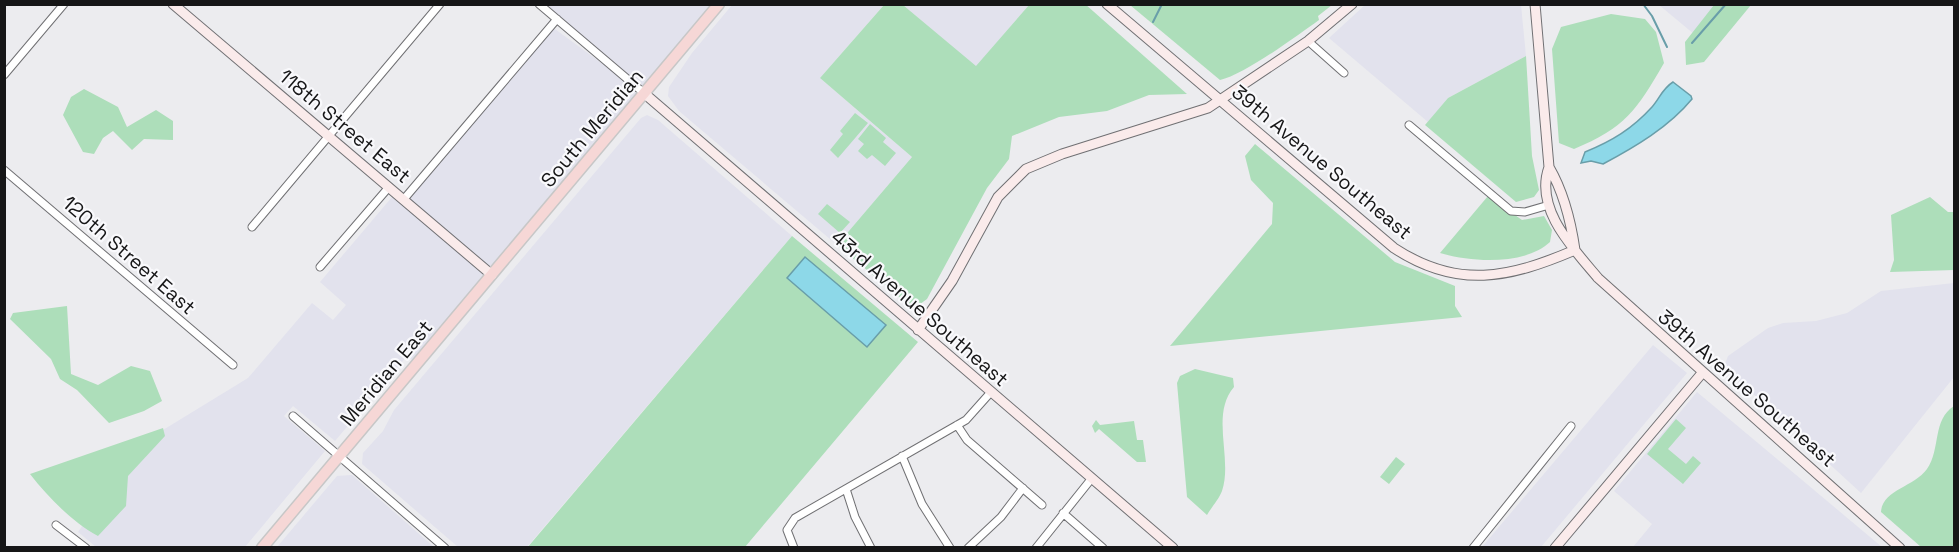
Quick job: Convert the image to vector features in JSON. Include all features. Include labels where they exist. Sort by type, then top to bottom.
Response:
[{"type":"main road","name":"South Meridian","points":[[492,275],[719,4]]},
{"type":"main road","name":"Meridian East","points":[[262,548],[492,275]]},
{"type":"street","points":[[4,75],[64,4]]},
{"type":"street","name":"118th Street East","points":[[173,4],[492,275]]},
{"type":"street","points":[[252,227],[440,4]]},
{"type":"street","points":[[539,4],[645,94]]},
{"type":"street","name":"39th Avenue Southeast","points":[[1107,4],[1394,248],[1427,266],[1467,276],[1497,275],[1522,270],[1575,250]]},
{"type":"street","points":[[918,330],[947,289],[990,210],[1015,176],[1040,162],[1190,115],[1220,101],[1308,41],[1352,4]]},
{"type":"street","points":[[1535,4],[1549,167]]},
{"type":"street","points":[[404,199],[557,20]]},
{"type":"street","points":[[1308,41],[1344,73]]},
{"type":"street","name":"43rd Avenue Southeast","points":[[645,94],[1173,548]]},
{"type":"street","points":[[1409,125],[1512,211],[1525,212],[1549,205]]},
{"type":"street","name":"39th Avenue Southeast","points":[[1549,167],[1557,181],[1573,230],[1575,250]]},
{"type":"street","name":"39th Avenue Southeast","points":[[1549,167],[1544,181],[1549,205],[1561,236],[1608,290],[1900,548]]},
{"type":"street","name":"120th Street East","points":[[4,170],[233,365]]},
{"type":"street","points":[[320,267],[389,187]]},
{"type":"street","points":[[1555,548],[1703,372]]},
{"type":"street","points":[[794,548],[787,530],[791,521],[966,420],[991,392]]},
{"type":"street","points":[[293,416],[445,548]]},
{"type":"street","points":[[957,425],[967,440],[1042,505]]},
{"type":"street","points":[[1473,548],[1571,426]]},
{"type":"street","points":[[902,456],[922,504],[950,548]]},
{"type":"street","points":[[1036,548],[1092,478]]},
{"type":"street","points":[[968,548],[1000,517],[1023,488]]},
{"type":"street","points":[[846,489],[855,517],[871,548]]},
{"type":"street","points":[[1063,513],[1103,548]]},
{"type":"street","points":[[56,525],[86,548]]},
{"type":"shaded area","points":[[539,5],[718,5],[417,364],[407,356],[335,441],[293,406],[284,416],[325,451],[245,547],[96,547],[78,532],[131,456],[145,441],[248,378],[312,303],[333,320],[346,305],[320,282],[398,190],[403,194],[548,24],[633,86]]},
{"type":"shaded area","points":[[732,5],[884,5],[820,78],[912,157],[837,245],[679,111],[668,96],[669,87],[692,53]]},
{"type":"shaded area","points":[[903,5],[1029,5],[976,67]]},
{"type":"shaded area","points":[[1365,5],[1521,5],[1526,56],[1448,98],[1428,122],[1329,38]]},
{"type":"shaded area","points":[[1659,5],[1720,5],[1694,34]]},
{"type":"shaded area","points":[[647,115],[658,120],[792,236],[527,547],[458,547],[362,464],[363,453],[383,431],[394,410],[641,118]]},
{"type":"shaded area","points":[[1954,283],[1954,377],[1861,493],[1724,367],[1728,356],[1768,328],[1783,323],[1816,321],[1847,313],[1881,291]]},
{"type":"shaded area","points":[[1653,345],[1687,373],[1541,547],[1482,547]]},
{"type":"shaded area","points":[[1697,392],[1882,547],[1633,547],[1652,524],[1614,491]]},
{"type":"shaded area","points":[[352,475],[434,547],[277,547],[337,476]]},
{"type":"green space","points":[[1085,4],[1187,94],[1149,95],[1107,111],[1059,117],[1012,136],[1009,159],[987,188],[927,299],[916,307],[910,306],[837,245],[912,157],[820,78],[884,5],[903,5],[976,66],[1029,5]]},
{"type":"green space","points":[[1130,5],[1332,5],[1318,16],[1319,20],[1271,54],[1243,71],[1220,80]]},
{"type":"green space","points":[[1714,5],[1751,5],[1704,62],[1686,65],[1685,42]]},
{"type":"green space","points":[[1611,14],[1645,19],[1656,32],[1664,63],[1646,93],[1628,116],[1606,133],[1574,149],[1559,143],[1552,49],[1561,27]]},
{"type":"green space","points":[[1526,56],[1532,156],[1539,190],[1534,197],[1516,202],[1425,125],[1448,98]]},
{"type":"green space","points":[[84,89],[118,107],[127,127],[156,110],[173,121],[173,140],[144,139],[132,150],[113,131],[103,138],[94,154],[83,152],[63,115],[71,97]]},
{"type":"green space","points":[[855,113],[868,123],[838,158],[830,150],[843,134],[840,131]]},
{"type":"green space","points":[[870,124],[886,138],[883,142],[896,153],[885,166],[872,155],[867,159],[858,151],[864,144],[858,139]]},
{"type":"green space","points":[[1255,144],[1395,262],[1455,286],[1455,306],[1462,317],[1170,346],[1272,224],[1273,203],[1251,180],[1245,156]]},
{"type":"green space","points":[[1488,196],[1522,220],[1544,216],[1552,230],[1550,242],[1526,255],[1496,260],[1481,260],[1440,253]]},
{"type":"green space","points":[[1930,197],[1948,212],[1954,212],[1954,270],[1890,272],[1894,260],[1891,215]]},
{"type":"green space","points":[[827,204],[850,222],[840,233],[818,214]]},
{"type":"green space","points":[[792,236],[918,342],[745,547],[527,548]]},
{"type":"green space","points":[[67,306],[71,374],[98,385],[131,366],[150,371],[162,401],[144,411],[109,423],[77,390],[60,379],[51,359],[10,319],[13,313]]},
{"type":"green space","points":[[1195,369],[1233,378],[1234,387],[1227,398],[1224,410],[1225,478],[1222,491],[1207,515],[1187,497],[1177,383],[1180,376]]},
{"type":"green space","points":[[1954,406],[1954,547],[1921,547],[1881,512],[1883,505],[1893,493],[1927,469],[1934,453],[1942,419]]},
{"type":"green space","points":[[1676,419],[1686,428],[1668,449],[1686,464],[1693,456],[1701,463],[1683,484],[1647,454]]},
{"type":"green space","points":[[1096,420],[1100,425],[1134,421],[1137,440],[1143,440],[1146,462],[1137,462],[1099,429],[1095,433],[1092,426]]},
{"type":"green space","points":[[163,428],[165,436],[128,476],[126,506],[98,536],[79,524],[61,508],[30,474]]},
{"type":"green space","points":[[1396,457],[1405,464],[1389,484],[1380,477]]},
{"type":"water","points":[[1673,82],[1692,99],[1673,119],[1639,143],[1603,164],[1591,161],[1581,163],[1585,152],[1613,139],[1637,122]]},
{"type":"water","points":[[805,257],[886,325],[867,347],[787,278]]},
{"type":"waterway","points":[[1153,22],[1162,4]]},
{"type":"waterway","points":[[1643,4],[1652,16],[1667,47]]},
{"type":"waterway","points":[[1692,43],[1726,4]]}]
